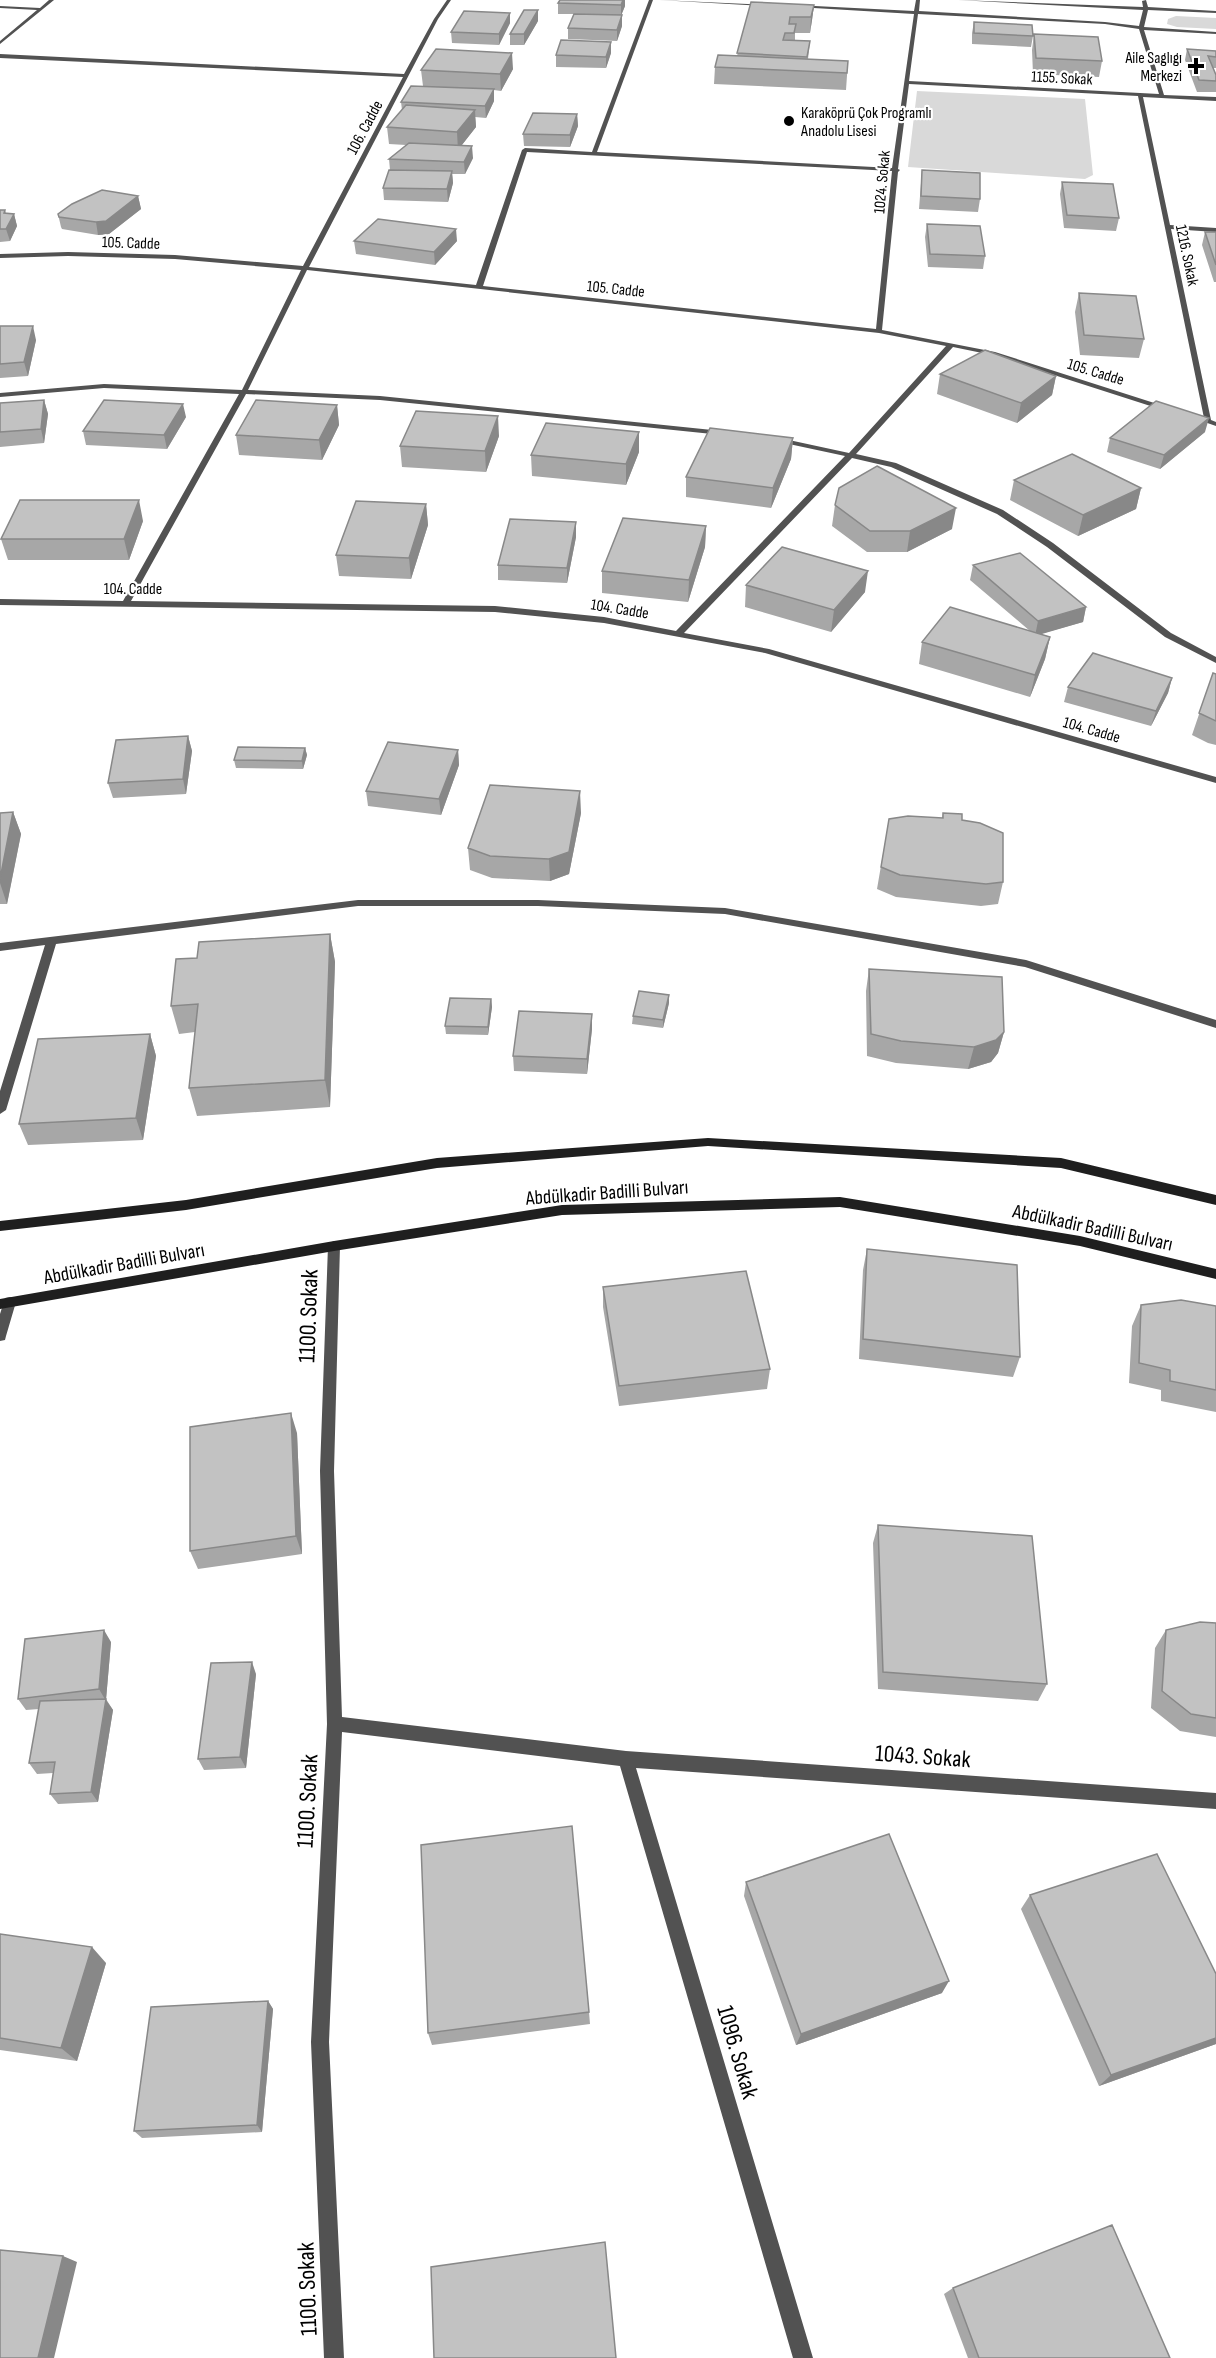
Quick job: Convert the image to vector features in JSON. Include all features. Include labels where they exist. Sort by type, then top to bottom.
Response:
[{"type":"main road","points":[[0,1226],[186,1205],[437,1163],[708,1142],[1061,1163],[1216,1200]]},
{"type":"main road","name":"Abdülkadir Badilli Bulvarı","points":[[5,1303],[334,1246],[562,1210],[840,1202],[1080,1241],[1216,1274]]},
{"type":"street","points":[[0,43],[52,0]]},
{"type":"street","name":"106. Cadde","points":[[126,603],[244,392],[305,268],[436,19],[449,0]]},
{"type":"street","points":[[594,154],[651,0]]},
{"type":"street","points":[[661,0],[766,5]]},
{"type":"street","name":"1024. Sokak","points":[[879,331],[906,82],[918,0]]},
{"type":"street","points":[[960,0],[1216,12]]},
{"type":"street","points":[[1143,0],[1146,8],[1141,28],[1162,96]]},
{"type":"street","points":[[790,6],[1105,23],[1216,33]]},
{"type":"street","points":[[0,7],[41,9]]},
{"type":"street","points":[[0,56],[406,76]]},
{"type":"street","name":"1155. Sokak","points":[[906,82],[1216,99]]},
{"type":"street","name":"1216. Sokak","points":[[1140,95],[1208,421]]},
{"type":"street","points":[[479,287],[525,150],[897,170]]},
{"type":"street","points":[[1168,228],[1216,230]]},
{"type":"street","name":"105. Cadde","points":[[0,256],[68,254],[175,257],[305,268],[879,331],[993,353],[1174,410]]},
{"type":"street","points":[[678,634],[851,455],[951,345]]},
{"type":"street","points":[[0,395],[104,386],[380,398],[734,434]]},
{"type":"street","points":[[1185,414],[1216,424]]},
{"type":"street","points":[[769,438],[893,465],[1000,512],[1050,545],[1168,635],[1216,660]]},
{"type":"street","name":"104. Cadde","points":[[0,602],[495,609],[604,620],[766,651],[1216,780]]},
{"type":"street","points":[[0,947],[358,903],[538,903],[725,911],[1026,964],[1216,1024]]},
{"type":"street","points":[[0,1110],[52,941]]},
{"type":"street","name":"1100. Sokak","points":[[334,1246],[327,1471],[335,1724],[320,2042],[334,2358]]},
{"type":"street","points":[[0,1336],[5,1303]]},
{"type":"street","name":"1043. Sokak","points":[[335,1724],[626,1759],[1216,1801]]},
{"type":"street","name":"1096. Sokak","points":[[626,1759],[803,2358]]},
{"type":"shaded area","points":[[1176,16],[1216,18],[1216,29],[1177,27],[1167,24],[1168,19]]},
{"type":"shaded area","points":[[917,91],[1085,99],[1093,175],[1085,179],[908,167]]},
{"type":"building","points":[[560,0],[623,0],[621,5],[558,3]]},
{"type":"building","points":[[751,2],[814,5],[811,17],[790,17],[789,24],[796,24],[794,33],[785,33],[783,40],[810,41],[807,57],[737,53]]},
{"type":"building","points":[[524,10],[538,10],[524,34],[510,34]]},
{"type":"building","points":[[464,11],[510,13],[499,34],[451,32]]},
{"type":"building","points":[[574,14],[622,15],[617,30],[568,28]]},
{"type":"building","points":[[974,22],[1032,25],[1033,36],[974,33]]},
{"type":"building","points":[[1034,34],[1098,37],[1102,61],[1036,58]]},
{"type":"building","points":[[561,40],[611,42],[606,57],[556,55]]},
{"type":"building","points":[[436,49],[512,53],[500,74],[421,70]]},
{"type":"building","points":[[1187,49],[1216,51],[1216,57],[1208,56],[1216,75],[1216,81],[1199,80]]},
{"type":"building","points":[[718,55],[848,61],[847,73],[715,67]]},
{"type":"building","points":[[411,86],[494,89],[485,106],[401,102]]},
{"type":"building","points":[[406,105],[475,110],[457,132],[387,127]]},
{"type":"building","points":[[533,113],[577,114],[570,135],[523,134]]},
{"type":"building","points":[[409,143],[472,146],[464,162],[389,159]]},
{"type":"building","points":[[389,170],[452,171],[447,189],[383,188]]},
{"type":"building","points":[[922,170],[980,173],[980,199],[921,196]]},
{"type":"building","points":[[1062,182],[1113,184],[1119,218],[1067,215]]},
{"type":"building","points":[[102,190],[138,196],[106,221],[96,222],[59,217],[58,214],[72,204]]},
{"type":"building","points":[[0,210],[14,214],[6,229],[0,229]]},
{"type":"building","points":[[378,219],[456,229],[434,252],[354,241]]},
{"type":"building","points":[[927,224],[980,226],[985,256],[930,254]]},
{"type":"building","points":[[1205,232],[1216,232],[1216,265]]},
{"type":"building","points":[[1079,293],[1136,296],[1144,339],[1084,335]]},
{"type":"building","points":[[0,326],[33,326],[24,362],[0,364]]},
{"type":"building","points":[[985,350],[1056,376],[1021,403],[940,374]]},
{"type":"building","points":[[44,400],[41,429],[0,432],[0,403]]},
{"type":"building","points":[[104,400],[183,404],[164,435],[83,431]]},
{"type":"building","points":[[256,400],[337,405],[319,440],[236,435]]},
{"type":"building","points":[[1156,401],[1209,418],[1164,455],[1110,438]]},
{"type":"building","points":[[416,411],[498,416],[485,451],[400,446]]},
{"type":"building","points":[[546,423],[639,432],[626,464],[531,455]]},
{"type":"building","points":[[710,428],[793,438],[773,488],[686,477]]},
{"type":"building","points":[[1072,454],[1141,488],[1083,515],[1014,480]]},
{"type":"building","points":[[877,466],[956,508],[910,531],[870,531],[835,505],[839,488]]},
{"type":"building","points":[[20,500],[139,500],[124,539],[1,539]]},
{"type":"building","points":[[356,501],[426,504],[409,558],[336,555]]},
{"type":"building","points":[[623,518],[706,526],[689,580],[602,571]]},
{"type":"building","points":[[510,519],[576,522],[567,568],[498,565]]},
{"type":"building","points":[[782,547],[868,571],[834,610],[746,585]]},
{"type":"building","points":[[1020,553],[1086,607],[1038,621],[973,565]]},
{"type":"building","points":[[950,607],[1050,637],[1035,675],[922,642]]},
{"type":"building","points":[[1093,653],[1172,678],[1156,711],[1068,687]]},
{"type":"building","points":[[1213,673],[1216,674],[1216,721],[1199,713]]},
{"type":"building","points":[[188,736],[183,779],[108,783],[116,740]]},
{"type":"building","points":[[388,742],[458,750],[439,799],[366,791]]},
{"type":"building","points":[[238,747],[305,748],[302,761],[234,760]]},
{"type":"building","points":[[490,785],[580,791],[569,852],[549,859],[490,856],[468,848]]},
{"type":"building","points":[[13,812],[0,879],[0,813]]},
{"type":"building","points":[[943,813],[962,814],[962,820],[980,823],[1003,833],[1003,882],[986,884],[900,875],[881,867],[889,819],[908,816],[943,818]]},
{"type":"building","points":[[330,934],[325,1080],[189,1088],[198,1004],[171,1006],[176,959],[197,958],[199,942]]},
{"type":"building","points":[[869,969],[1002,977],[1004,1032],[996,1040],[974,1047],[901,1041],[871,1034]]},
{"type":"building","points":[[639,991],[669,995],[663,1020],[633,1016]]},
{"type":"building","points":[[450,998],[491,999],[488,1027],[445,1026]]},
{"type":"building","points":[[519,1011],[592,1014],[587,1059],[513,1056]]},
{"type":"building","points":[[150,1034],[136,1118],[19,1124],[38,1039]]},
{"type":"building","points":[[867,1249],[1017,1265],[1020,1357],[863,1339]]},
{"type":"building","points":[[746,1271],[770,1369],[619,1386],[603,1287]]},
{"type":"building","points":[[1181,1300],[1216,1306],[1216,1390],[1170,1381],[1170,1370],[1139,1363],[1141,1305]]},
{"type":"building","points":[[291,1413],[296,1536],[190,1551],[190,1427]]},
{"type":"building","points":[[878,1525],[1032,1536],[1047,1684],[883,1672]]},
{"type":"building","points":[[1200,1622],[1216,1623],[1216,1718],[1191,1714],[1162,1691],[1166,1630]]},
{"type":"building","points":[[104,1630],[99,1689],[18,1699],[25,1639]]},
{"type":"building","points":[[252,1662],[240,1757],[198,1759],[211,1663]]},
{"type":"building","points":[[106,1699],[91,1792],[50,1794],[55,1762],[29,1763],[40,1701]]},
{"type":"building","points":[[572,1826],[589,2012],[428,2033],[421,1845]]},
{"type":"building","points":[[889,1834],[949,1981],[801,2034],[746,1882]]},
{"type":"building","points":[[1157,1854],[1216,1974],[1216,2038],[1111,2075],[1030,1895]]},
{"type":"building","points":[[0,1934],[92,1947],[61,2048],[0,2038]]},
{"type":"building","points":[[268,2001],[257,2125],[134,2131],[151,2007]]},
{"type":"building","points":[[1112,2225],[1170,2358],[979,2358],[953,2288]]},
{"type":"building","points":[[605,2242],[616,2358],[434,2358],[431,2267]]},
{"type":"building","points":[[0,2250],[63,2256],[38,2358],[0,2358]]},
{"type":"place","name":"Aile Saglıgı Merkezi","points":[[1196,66]]},
{"type":"place","name":"Karaköprü Çok Programlı Anadolu Lisesi","points":[[789,121]]}]
